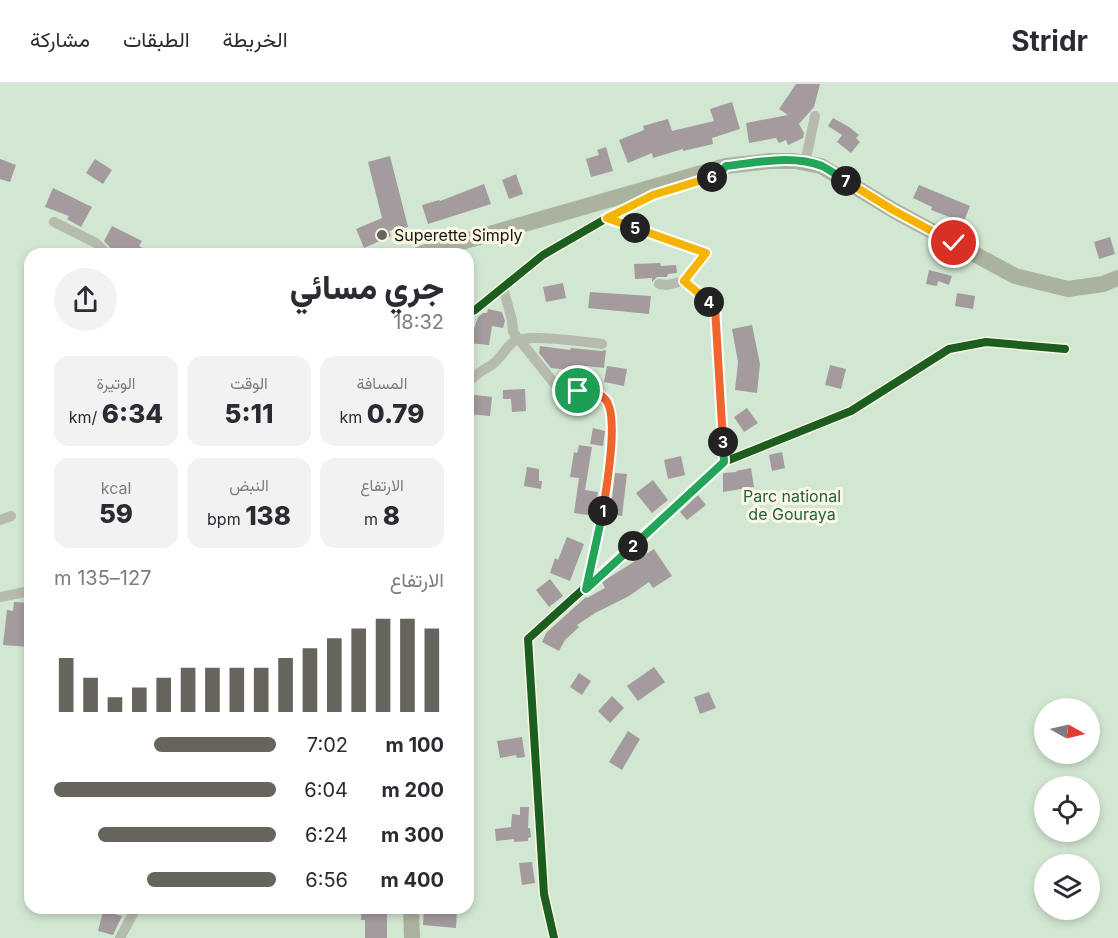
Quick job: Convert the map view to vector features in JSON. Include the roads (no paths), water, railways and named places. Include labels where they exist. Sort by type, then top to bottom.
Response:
[{"type":"main road","points":[[441,248],[726,166],[770,161],[795,161],[821,166],[893,210],[1015,276],[1068,289],[1103,284],[1118,278]]},
{"type":"main road","points":[[411,914],[412,938]]},
{"type":"street","points":[[805,163],[814,116]]},
{"type":"street","points":[[474,310],[543,255],[607,218],[706,253],[684,281],[667,285],[659,284]]},
{"type":"street","points":[[54,222],[96,243],[101,248]]},
{"type":"street","points":[[684,281],[715,307],[724,462]]},
{"type":"street","points":[[503,288],[513,332],[554,383],[578,391],[595,392],[605,399],[611,409],[612,426],[602,519],[586,589]]},
{"type":"street","points":[[474,376],[494,362],[512,343],[518,340],[547,338],[602,344]]},
{"type":"street","points":[[554,938],[544,894],[528,639],[724,462],[851,411],[949,349],[986,342],[1065,349]]},
{"type":"street","points":[[0,520],[11,516]]},
{"type":"street","points":[[0,597],[24,592]]},
{"type":"street","points":[[120,938],[132,914]]},
{"type":"lane","points":[[708,179],[718,176],[726,166]]},
{"type":"lane","points":[[607,218],[664,192]]},
{"type":"place","name":"Superette Simply","points":[[382,235]]},
{"type":"park label","name":"Parc national de Gouraya","points":[[792,505]]}]
